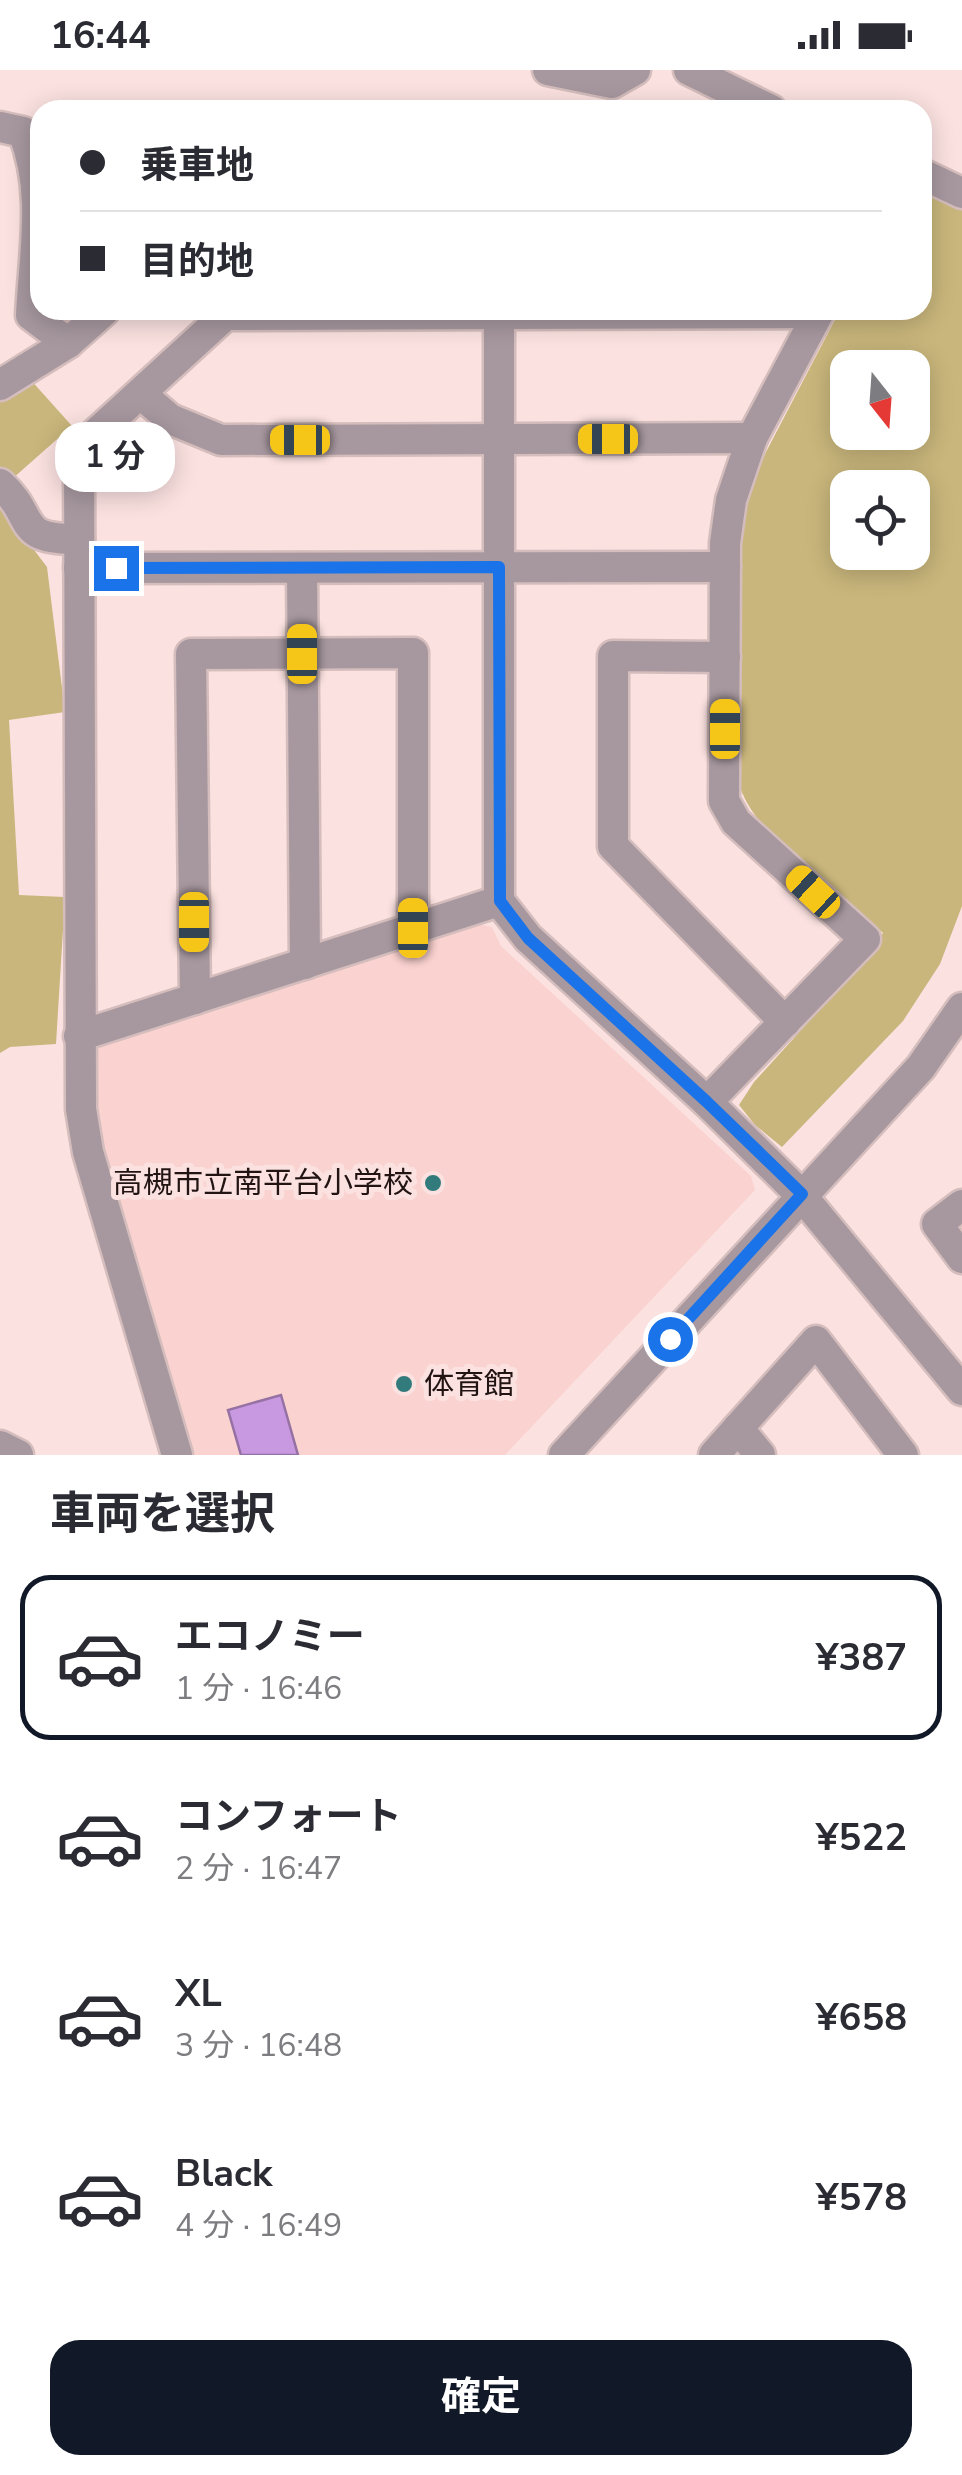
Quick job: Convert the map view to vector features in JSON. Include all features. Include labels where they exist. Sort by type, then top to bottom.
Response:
[{"type":"street","points":[[548,70],[612,83],[635,70]]},
{"type":"street","points":[[689,70],[750,100]]},
{"type":"street","points":[[0,126],[23,132],[30,149]]},
{"type":"street","points":[[932,179],[962,193]]},
{"type":"street","points":[[38,320],[68,342]]},
{"type":"street","points":[[0,385],[68,342],[93,320]]},
{"type":"street","points":[[177,1455],[88,1152],[81,1109],[80,449],[221,320]]},
{"type":"street","points":[[499,320],[500,901],[528,938],[802,1194],[962,1390]]},
{"type":"street","points":[[707,1102],[865,939],[736,822],[724,801],[725,566],[731,500],[752,438],[814,320]]},
{"type":"street","points":[[141,394],[170,419],[221,440],[752,438]]},
{"type":"street","points":[[0,484],[12,494],[29,527],[79,554],[302,568],[725,566]]},
{"type":"street","points":[[302,568],[305,964]]},
{"type":"street","points":[[195,999],[191,654],[413,654],[413,928]]},
{"type":"street","points":[[725,657],[613,656],[613,846],[785,1022]]},
{"type":"street","points":[[79,1036],[500,901]]},
{"type":"street","points":[[564,1455],[921,1067],[962,1008]]},
{"type":"street","points":[[962,1205],[937,1224],[962,1258]]},
{"type":"street","points":[[714,1455],[816,1341],[904,1455]]},
{"type":"street","points":[[738,1428],[760,1455]]},
{"type":"street","points":[[0,1446],[18,1455]]},
{"type":"shaded area","points":[[932,195],[962,210],[962,906],[940,964],[903,1021],[782,1147],[755,1125],[739,1105],[754,1082],[863,962],[883,933],[765,827],[748,804],[736,777],[742,520],[750,487],[835,320],[932,320]]},
{"type":"shaded area","points":[[29,378],[72,426],[12,479],[0,467],[0,402]]},
{"type":"shaded area","points":[[0,505],[47,567],[65,712],[9,720],[19,895],[65,897],[56,1044],[10,1047],[0,1053]]},
{"type":"shaded area","name":"高槻市立南平台小学校","points":[[478,924],[492,927],[501,946],[751,1176],[755,1190],[505,1455],[194,1455],[99,1134],[95,1042]]},
{"type":"shaded area","points":[[281,1395],[298,1455],[241,1455],[228,1410]]},
{"type":"place","name":"高槻市立南平台小学校","points":[[433,1183]]},
{"type":"place","name":"体育館","points":[[404,1384]]},
{"type":"route","points":[[116,568],[499,567],[500,901],[528,938],[802,1194],[670,1339]]}]
